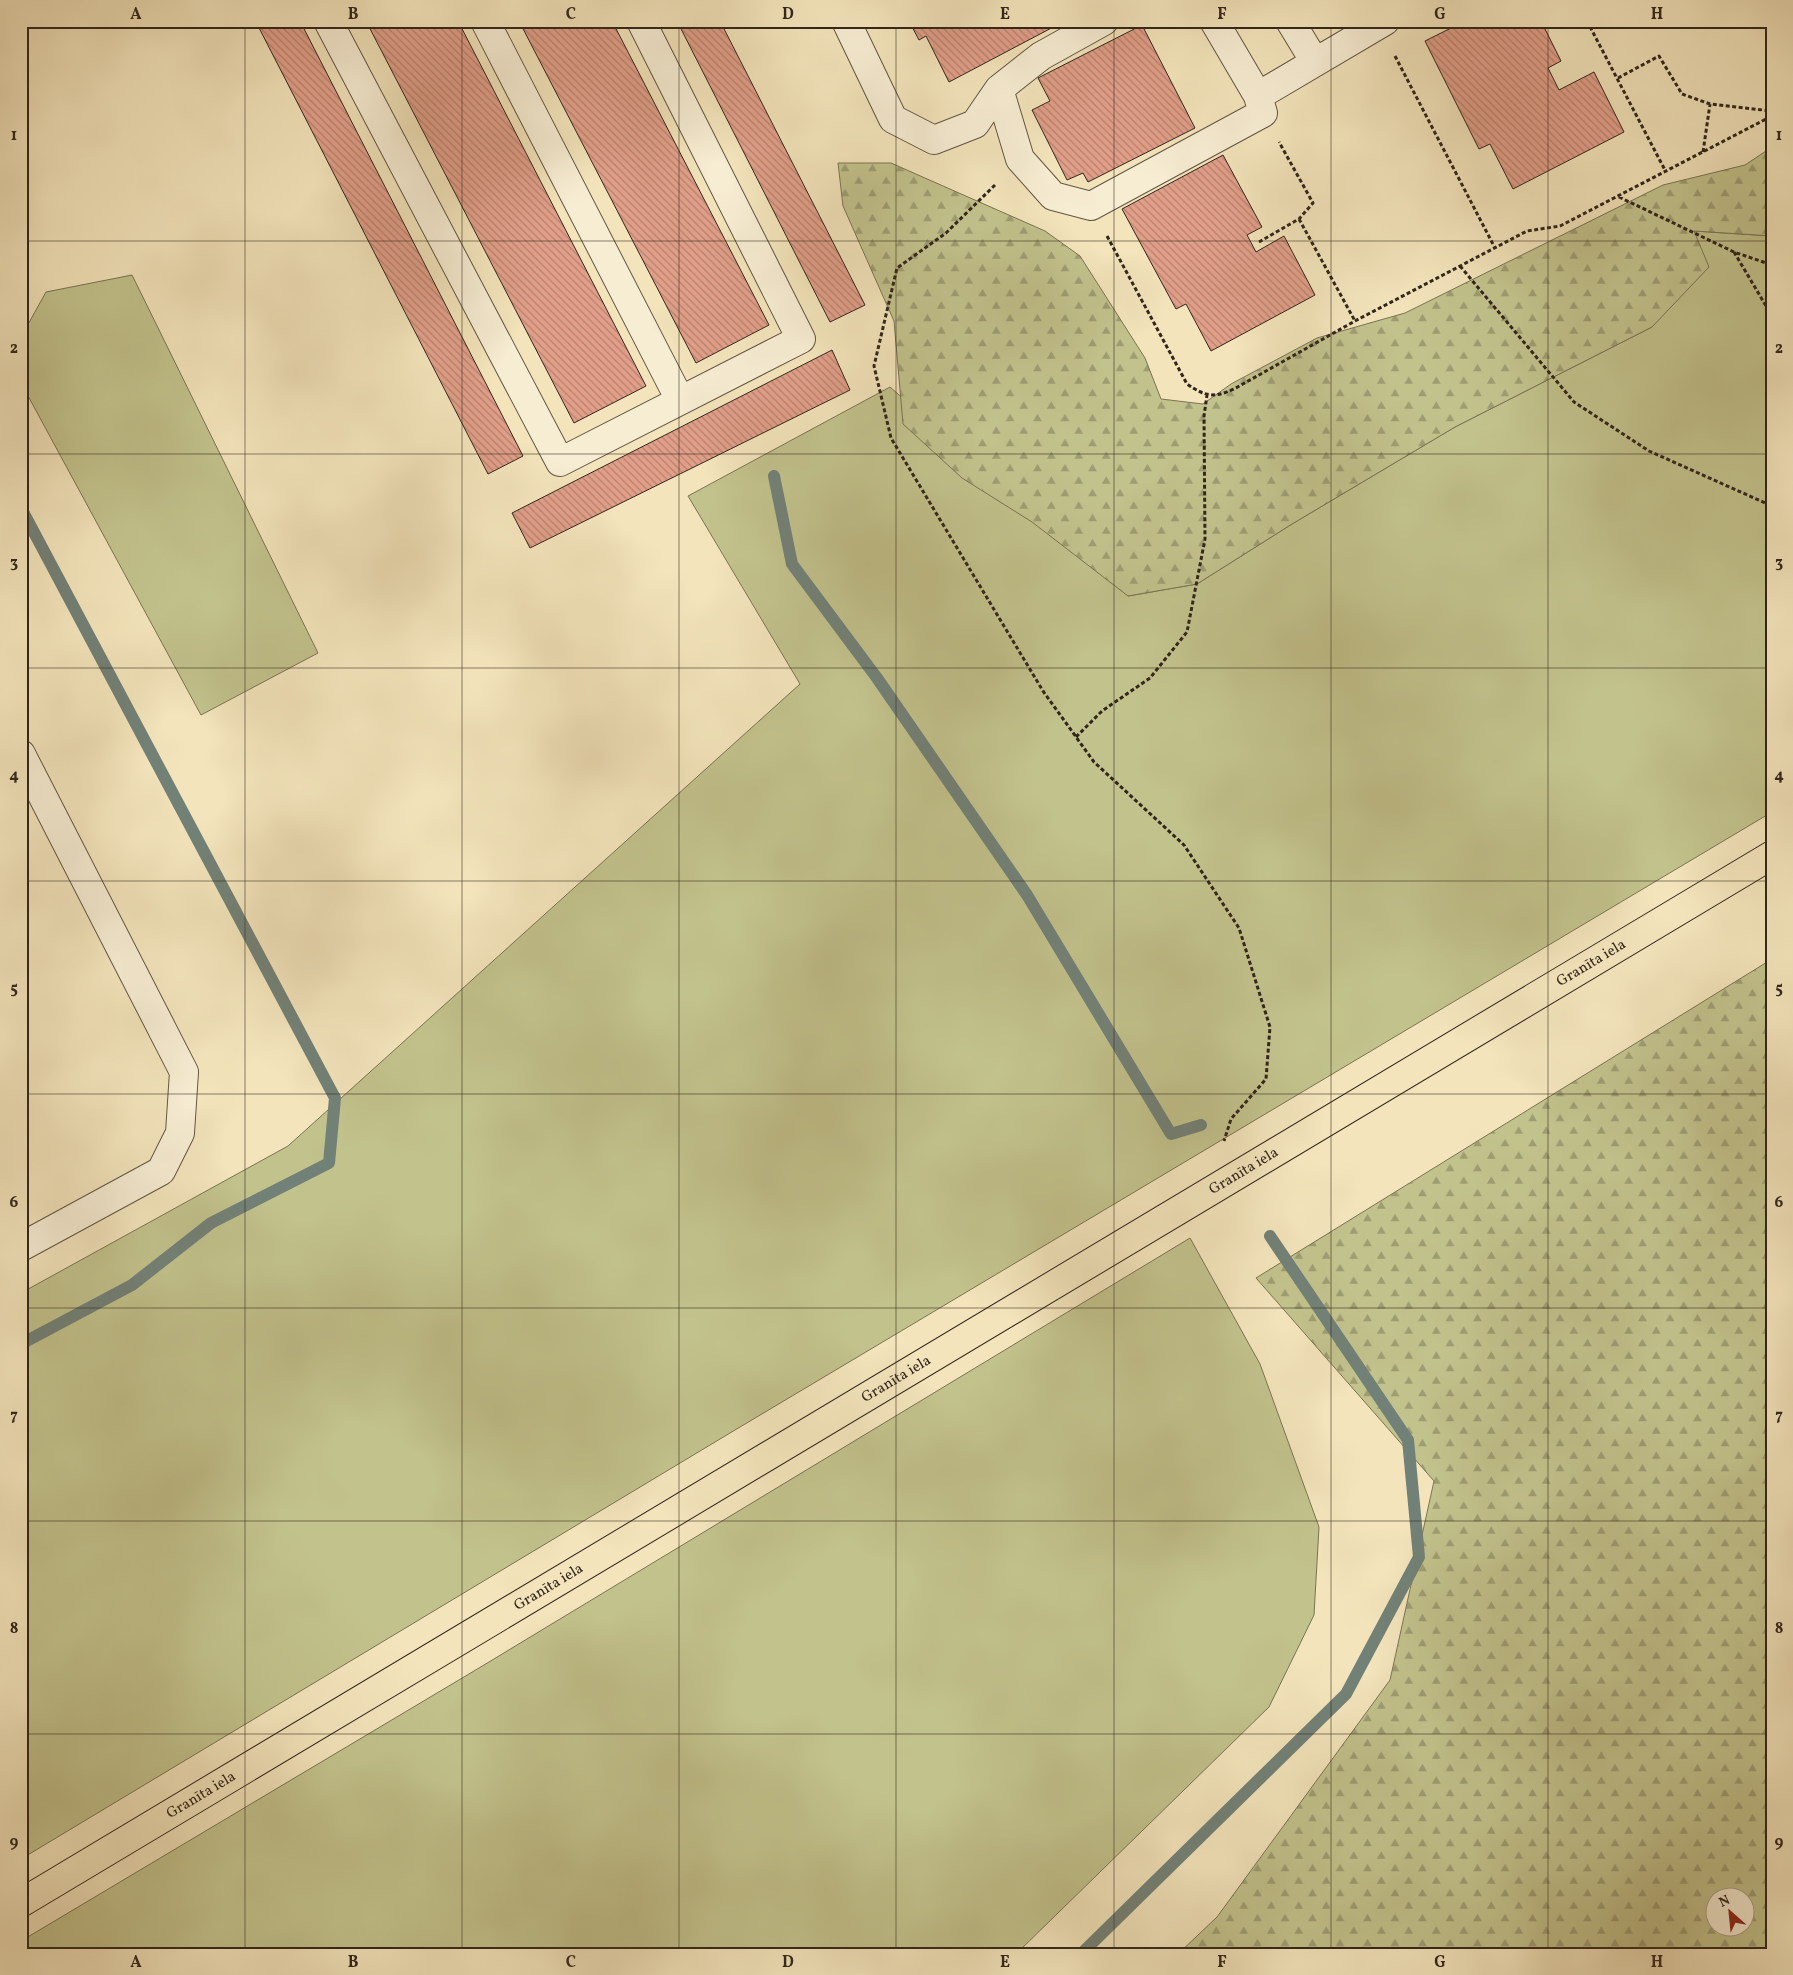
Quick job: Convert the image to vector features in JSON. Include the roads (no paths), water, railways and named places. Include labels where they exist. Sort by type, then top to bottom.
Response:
[{"type":"main road","name":"Granīta iela","points":[[21,1902],[1772,855]]},
{"type":"street","points":[[328,21],[560,462],[801,339],[641,21]]},
{"type":"street","points":[[485,21],[680,400]]},
{"type":"street","points":[[846,21],[893,119],[934,140],[975,124],[999,89],[1040,56],[1104,21]]},
{"type":"street","points":[[1214,21],[1260,104]]},
{"type":"street","points":[[1290,21],[1315,62]]},
{"type":"street","points":[[999,89],[1020,159],[1053,196],[1091,206],[1260,104],[1315,62],[1382,23]]},
{"type":"street","points":[[21,754],[184,1072],[180,1133],[161,1171],[21,1248]]},
{"type":"waterway","points":[[774,476],[792,564],[877,678],[1027,895],[1171,1134],[1201,1125]]},
{"type":"waterway","points":[[21,508],[335,1098],[329,1163],[211,1223],[132,1285],[21,1344]]},
{"type":"waterway","points":[[1081,1954],[1346,1694],[1419,1557],[1408,1440],[1270,1236]]}]
